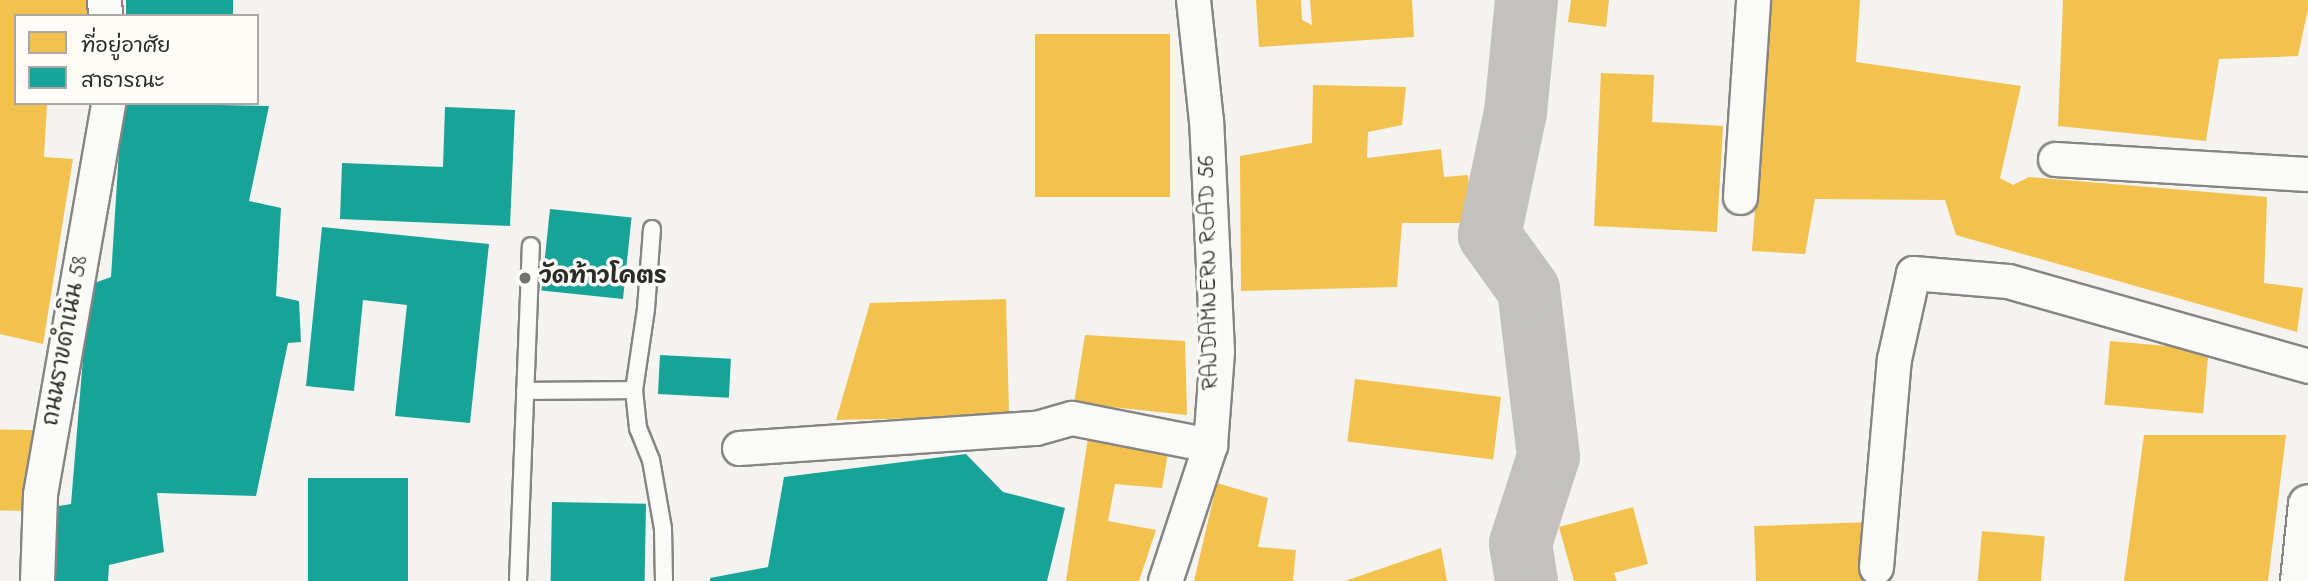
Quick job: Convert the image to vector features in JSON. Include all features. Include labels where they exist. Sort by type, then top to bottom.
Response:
[{"type":"street","name":"RAJDAMNERN ROAD 56","points":[[1165,581],[1210,445],[1217,351],[1206,121],[1193,0]]},
{"type":"street","points":[[1740,197],[1753,0]]},
{"type":"street","name":"ถนนราขดำเนิน 58","points":[[37,581],[40,494],[108,105]]},
{"type":"street","points":[[2054,159],[2308,174]]},
{"type":"street","points":[[1876,567],[1894,359],[1913,272],[2008,281],[2308,366]]},
{"type":"street","points":[[739,448],[1036,428],[1072,418],[1210,445]]},
{"type":"street","points":[[2300,581],[2308,505]]},
{"type":"lane","points":[[652,229],[646,309],[634,390],[638,428],[651,460],[663,529],[664,581]]},
{"type":"lane","points":[[518,581],[531,246]]},
{"type":"lane","points":[[525,391],[634,390]]},
{"type":"building: ที่อยู่อาศัย","points":[[0,0],[91,0],[93,14],[14,14],[14,105],[47,105],[44,157],[73,159],[43,344],[0,334]]},
{"type":"building: ที่อยู่อาศัย","points":[[1256,0],[1301,0],[1302,20],[1312,25],[1310,0],[1412,0],[1414,37],[1259,47]]},
{"type":"building: ที่อยู่อาศัย","points":[[1571,0],[1609,0],[1606,27],[1568,22]]},
{"type":"building: ที่อยู่อาศัย","points":[[1770,0],[1860,0],[1856,62],[2021,86],[2000,178],[2013,185],[2029,177],[2267,197],[2264,283],[2303,288],[2297,332],[1956,235],[1945,200],[1815,199],[1805,254],[1752,251]]},
{"type":"building: ที่อยู่อาศัย","points":[[2063,0],[2308,0],[2308,9],[2298,56],[2219,59],[2206,141],[2058,126]]},
{"type":"building: ที่อยู่อาศัย","points":[[1035,34],[1170,34],[1170,197],[1035,197]]},
{"type":"building: ที่อยู่อาศัย","points":[[1601,73],[1654,75],[1652,122],[1723,126],[1717,232],[1594,226]]},
{"type":"building: ที่อยู่อาศัย","points":[[1313,85],[1406,87],[1402,125],[1368,132],[1367,158],[1441,149],[1444,177],[1468,175],[1472,223],[1402,223],[1397,287],[1241,291],[1240,156],[1312,143]]},
{"type":"building: ที่อยู่อาศัย","points":[[1006,299],[1009,412],[929,418],[836,420],[870,303]]},
{"type":"building: ที่อยู่อาศัย","points":[[1085,335],[1185,341],[1187,415],[1074,403]]},
{"type":"building: ที่อยู่อาศัย","points":[[2110,341],[2209,350],[2203,413],[2104,405]]},
{"type":"building: ที่อยู่อาศัย","points":[[1355,379],[1501,397],[1493,459],[1347,442]]},
{"type":"building: ที่อยู่อาศัย","points":[[0,429],[33,430],[32,511],[0,510]]},
{"type":"building: ที่อยู่อาศัย","points":[[2144,435],[2286,435],[2268,581],[2124,581]]},
{"type":"building: ที่อยู่อาศัย","points":[[1088,438],[1168,453],[1162,488],[1115,484],[1108,521],[1156,530],[1139,581],[1066,581]]},
{"type":"building: ที่อยู่อาศัย","points":[[1217,483],[1268,498],[1258,547],[1296,550],[1293,581],[1194,581]]},
{"type":"building: ที่อยู่อาศัย","points":[[1633,507],[1648,564],[1614,573],[1617,581],[1574,581],[1559,527]]},
{"type":"building: ที่อยู่อาศัย","points":[[1872,522],[1874,581],[1756,581],[1754,526]]},
{"type":"building: ที่อยู่อาศัย","points":[[1982,531],[2045,536],[2041,581],[1978,581]]},
{"type":"building: ที่อยู่อาศัย","points":[[1441,548],[1447,581],[1345,581]]},
{"type":"building: สาธารณะ","points":[[126,0],[233,0],[233,14],[126,14]]},
{"type":"building: สาธารณะ","points":[[122,105],[269,106],[249,201],[281,208],[276,296],[299,301],[301,342],[288,343],[256,496],[157,493],[164,552],[109,565],[108,581],[51,581],[53,507],[71,504],[89,285],[111,277]]},
{"type":"building: สาธารณะ","points":[[445,107],[515,110],[510,226],[340,219],[342,163],[443,167]]},
{"type":"building: สาธารณะ","points":[[550,209],[632,218],[623,299],[541,291]]},
{"type":"building: สาธารณะ","points":[[322,227],[489,244],[470,423],[395,416],[407,305],[363,300],[354,391],[306,386]]},
{"type":"building: สาธารณะ","points":[[660,355],[731,359],[729,398],[658,394]]},
{"type":"building: สาธารณะ","points":[[966,454],[1003,492],[1065,508],[1047,581],[710,581],[710,578],[768,567],[784,477]]},
{"type":"building: สาธารณะ","points":[[308,478],[408,478],[408,581],[308,581]]},
{"type":"building: สาธารณะ","points":[[552,502],[646,504],[645,581],[551,581]]},
{"type":"waterway","points":[[1526,0],[1515,112],[1489,235],[1528,289],[1548,456],[1520,543],[1526,581]]},
{"type":"place","name":"วัดท้าวโคตร","points":[[525,278]]}]
